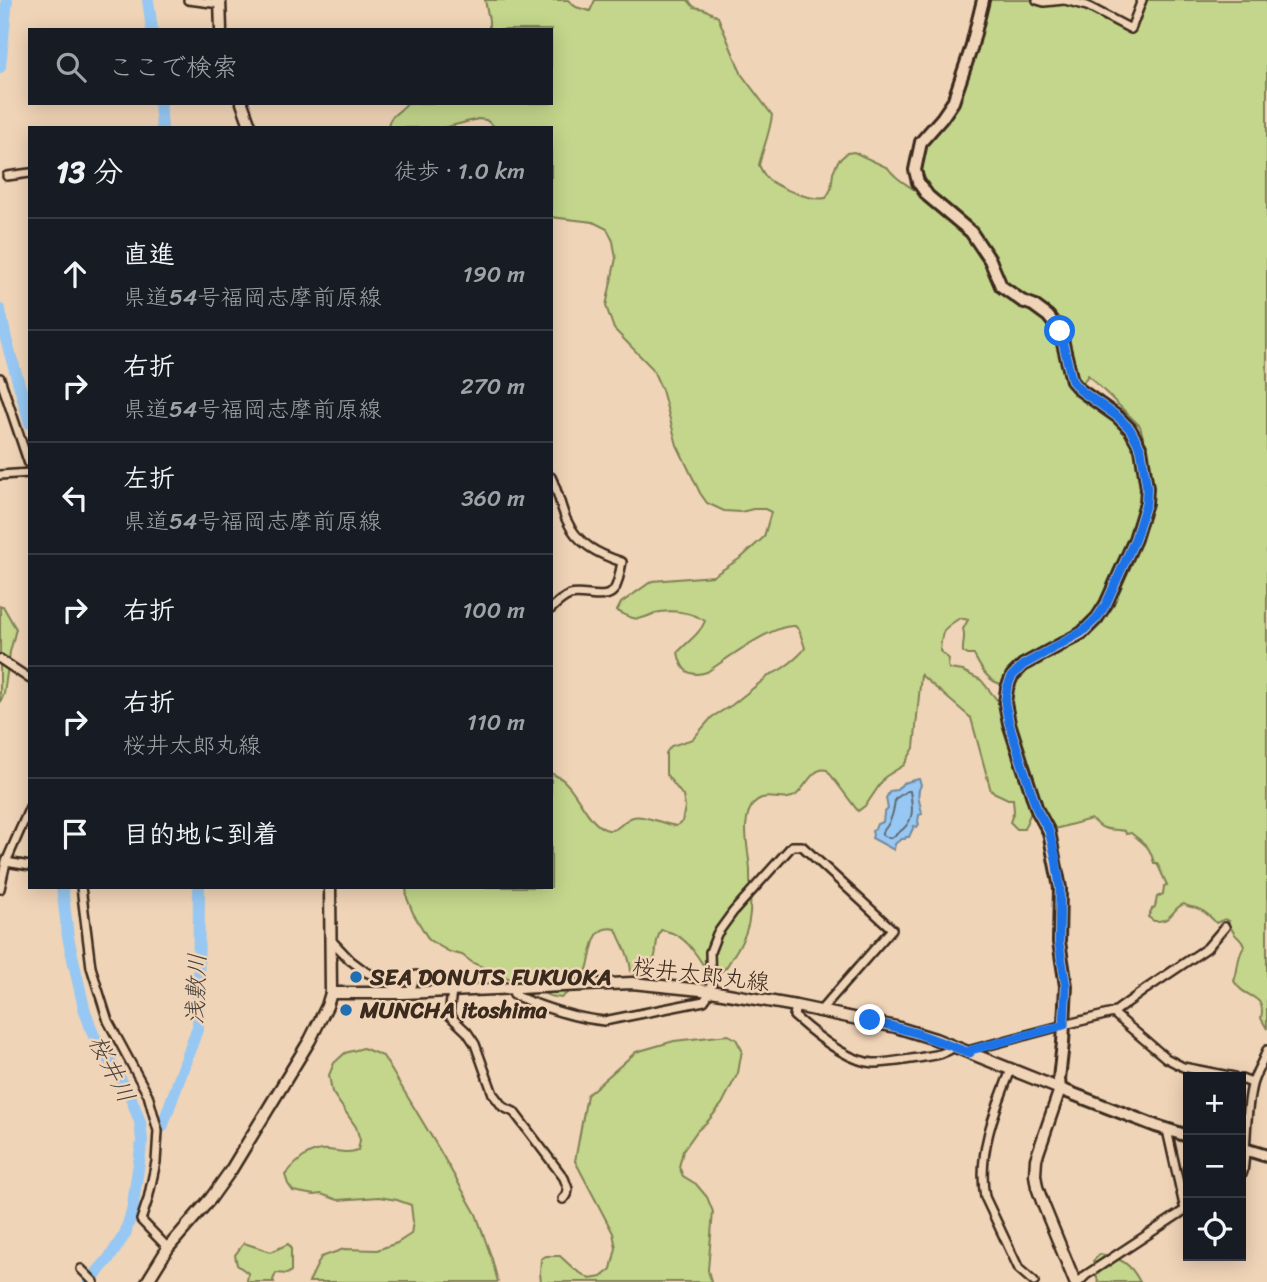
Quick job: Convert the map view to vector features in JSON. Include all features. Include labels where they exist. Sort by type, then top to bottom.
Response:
[{"type":"main road","points":[[983,0],[971,50],[953,102],[921,142],[915,170],[918,182],[928,196],[971,232],[990,260],[1001,286],[1048,316],[1060,331],[1072,381],[1130,429],[1141,449],[1147,488],[1146,503],[1135,539],[1097,618],[1082,632],[1023,665],[1012,676],[1005,703],[1037,810],[1049,831],[1060,888],[1059,943],[1066,986],[1060,1089],[1036,1159],[1035,1175],[1043,1205],[1077,1282]]},
{"type":"main road","points":[[220,2],[221,28]]},
{"type":"main road","points":[[243,105],[250,126]]},
{"type":"main road","points":[[147,1282],[168,1248],[231,1170],[310,1040],[327,1006],[331,993],[330,889]]},
{"type":"main road","name":"桜井太郎丸線","points":[[331,993],[632,983],[711,991],[820,1010],[896,1027],[1060,1089]]},
{"type":"main road","points":[[1060,1089],[1184,1135]]},
{"type":"main road","points":[[1246,1150],[1267,1156]]},
{"type":"street","points":[[188,0],[220,2]]},
{"type":"street","points":[[1037,0],[1064,0],[1087,6],[1131,29],[1142,0]]},
{"type":"street","points":[[7,176],[28,173]]},
{"type":"street","points":[[0,379],[28,461]]},
{"type":"street","points":[[0,475],[28,473]]},
{"type":"street","points":[[553,482],[566,519],[581,541],[593,551],[622,562],[616,587],[609,594],[568,596],[553,607]]},
{"type":"street","points":[[0,659],[28,678]]},
{"type":"street","points":[[0,889],[6,862],[28,812]]},
{"type":"street","points":[[513,989],[514,995],[534,1003],[590,1020],[604,1021],[704,1001],[711,991],[710,952],[717,934],[792,846],[802,846],[891,929],[820,1010]]},
{"type":"street","points":[[6,862],[28,866]]},
{"type":"street","points":[[81,889],[91,967],[108,1021],[148,1095],[158,1131],[156,1162],[141,1220],[168,1248]]},
{"type":"street","points":[[970,1053],[971,1050],[1113,1013],[1207,948],[1225,927]]},
{"type":"street","points":[[330,940],[366,972],[407,992],[416,975]]},
{"type":"street","points":[[452,990],[449,1015],[475,1044],[494,1094],[503,1107],[514,1112],[564,1178],[568,1189],[563,1199]]},
{"type":"street","points":[[796,1006],[794,1016],[808,1028],[842,1051],[872,1063],[946,1053],[954,1047]]},
{"type":"street","points":[[1113,1013],[1166,1058],[1183,1067],[1208,1072]]},
{"type":"street","points":[[1245,1135],[1252,1083],[1267,1050]]},
{"type":"street","points":[[1011,1070],[988,1134],[983,1186],[985,1198],[1019,1269],[1034,1282]]},
{"type":"street","points":[[1246,1081],[1252,1083]]},
{"type":"street","points":[[1167,1130],[1183,1198]]},
{"type":"street","points":[[1077,1282],[1183,1211]]},
{"type":"street","points":[[81,1269],[94,1282]]},
{"type":"green space","points":[[485,0],[568,0],[576,7],[590,11],[595,0],[688,0],[694,7],[718,17],[742,75],[772,115],[759,165],[769,180],[797,194],[826,198],[838,161],[847,153],[854,152],[888,168],[906,184],[948,206],[933,193],[922,173],[924,147],[955,107],[963,91],[976,53],[987,0],[1072,0],[1131,26],[1138,0],[1267,0],[1267,1029],[1261,1018],[1261,1004],[1234,981],[1244,947],[1227,923],[1229,921],[1225,919],[1216,923],[1201,910],[1184,904],[1167,919],[1154,921],[1148,917],[1155,907],[1157,897],[1163,894],[1164,886],[1167,885],[1143,842],[1131,833],[1104,828],[1091,819],[1051,830],[1039,802],[1010,711],[1013,682],[1024,670],[1078,639],[1105,616],[1124,574],[1146,511],[1144,441],[1140,426],[1088,375],[1074,390],[1083,401],[1118,423],[1134,440],[1145,501],[1104,614],[1073,634],[1061,638],[1006,678],[1002,684],[989,677],[974,655],[963,652],[963,629],[968,620],[960,618],[954,622],[946,628],[941,639],[940,651],[949,659],[950,669],[963,671],[981,680],[1005,710],[1032,810],[1024,829],[1017,829],[1010,822],[1014,811],[1013,799],[991,791],[971,718],[921,675],[914,748],[904,765],[885,777],[866,805],[858,811],[827,770],[822,770],[814,774],[796,795],[759,799],[750,809],[746,826],[750,870],[748,924],[738,948],[727,966],[719,973],[715,975],[709,971],[680,938],[661,930],[654,959],[635,974],[631,971],[616,929],[607,928],[596,936],[583,978],[561,998],[550,996],[473,963],[429,940],[413,913],[406,889],[553,889],[553,774],[570,787],[596,824],[602,828],[613,830],[637,816],[676,826],[682,822],[685,807],[683,796],[666,774],[666,753],[671,746],[693,739],[712,717],[790,663],[805,648],[799,630],[795,626],[785,627],[750,643],[707,672],[695,674],[683,668],[678,652],[697,634],[705,621],[681,612],[668,611],[636,618],[617,611],[621,603],[652,581],[713,576],[742,557],[764,537],[771,512],[765,509],[724,511],[707,503],[700,493],[677,445],[662,390],[652,368],[614,329],[606,306],[616,258],[613,241],[607,229],[593,222],[553,217],[553,126],[494,126],[486,120],[478,119],[451,126],[388,126],[392,117],[405,105],[553,105],[553,28],[489,28]]},
{"type":"green space","points":[[0,606],[3,606],[16,629],[0,703]]},
{"type":"green space","points":[[728,1035],[736,1039],[742,1050],[738,1073],[722,1104],[683,1151],[679,1167],[683,1176],[696,1184],[707,1197],[713,1212],[708,1270],[711,1282],[541,1282],[541,1259],[546,1256],[560,1256],[590,1279],[601,1277],[611,1269],[616,1248],[613,1233],[575,1161],[587,1095],[636,1052],[674,1041]]},
{"type":"green space","points":[[363,1048],[383,1056],[439,1149],[476,1214],[498,1282],[309,1282],[321,1257],[344,1249],[377,1250],[397,1243],[411,1234],[411,1205],[379,1197],[338,1200],[321,1194],[293,1191],[285,1175],[310,1153],[322,1150],[358,1150],[360,1140],[356,1127],[332,1092],[329,1075],[334,1063],[345,1053]]},
{"type":"green space","points":[[244,1243],[271,1252],[288,1244],[291,1247],[291,1271],[287,1274],[276,1273],[274,1282],[247,1282],[248,1273],[237,1265],[235,1255]]},
{"type":"green space","points":[[1100,1254],[1124,1262],[1140,1282],[1098,1282],[1093,1261]]},
{"type":"water","points":[[919,779],[921,785],[918,796],[922,814],[919,815],[917,827],[914,826],[909,837],[895,844],[894,850],[872,838],[872,831],[877,824],[883,822],[884,813],[888,809],[886,798],[890,791],[897,790],[903,783]]},
{"type":"waterway","name":"桜井川","points":[[0,67],[7,0]]},
{"type":"waterway","name":"浅敷川","points":[[148,0],[152,28]]},
{"type":"waterway","name":"浅敷川","points":[[160,105],[162,126]]},
{"type":"waterway","name":"桜井川","points":[[0,310],[28,416]]},
{"type":"waterway","name":"桜井川","points":[[62,889],[68,937],[84,1008],[93,1034],[130,1095],[140,1122],[142,1141],[132,1211],[125,1234],[89,1282]]},
{"type":"waterway","name":"浅敷川","points":[[162,1127],[198,1027],[199,889]]},
{"type":"place","name":"SEA DONUTS FUKUOKA","points":[[356,977]]},
{"type":"place","name":"MUNCHA itoshima","points":[[346,1010]]},
{"type":"route","points":[[870,1020],[935,1039],[970,1053],[971,1050],[1064,1025],[1066,986],[1059,943],[1060,888],[1056,859],[1049,831],[1037,810],[1009,723],[1005,703],[1007,688],[1012,676],[1023,665],[1082,632],[1097,618],[1135,539],[1146,503],[1147,488],[1141,449],[1130,429],[1072,381],[1060,331]]}]
